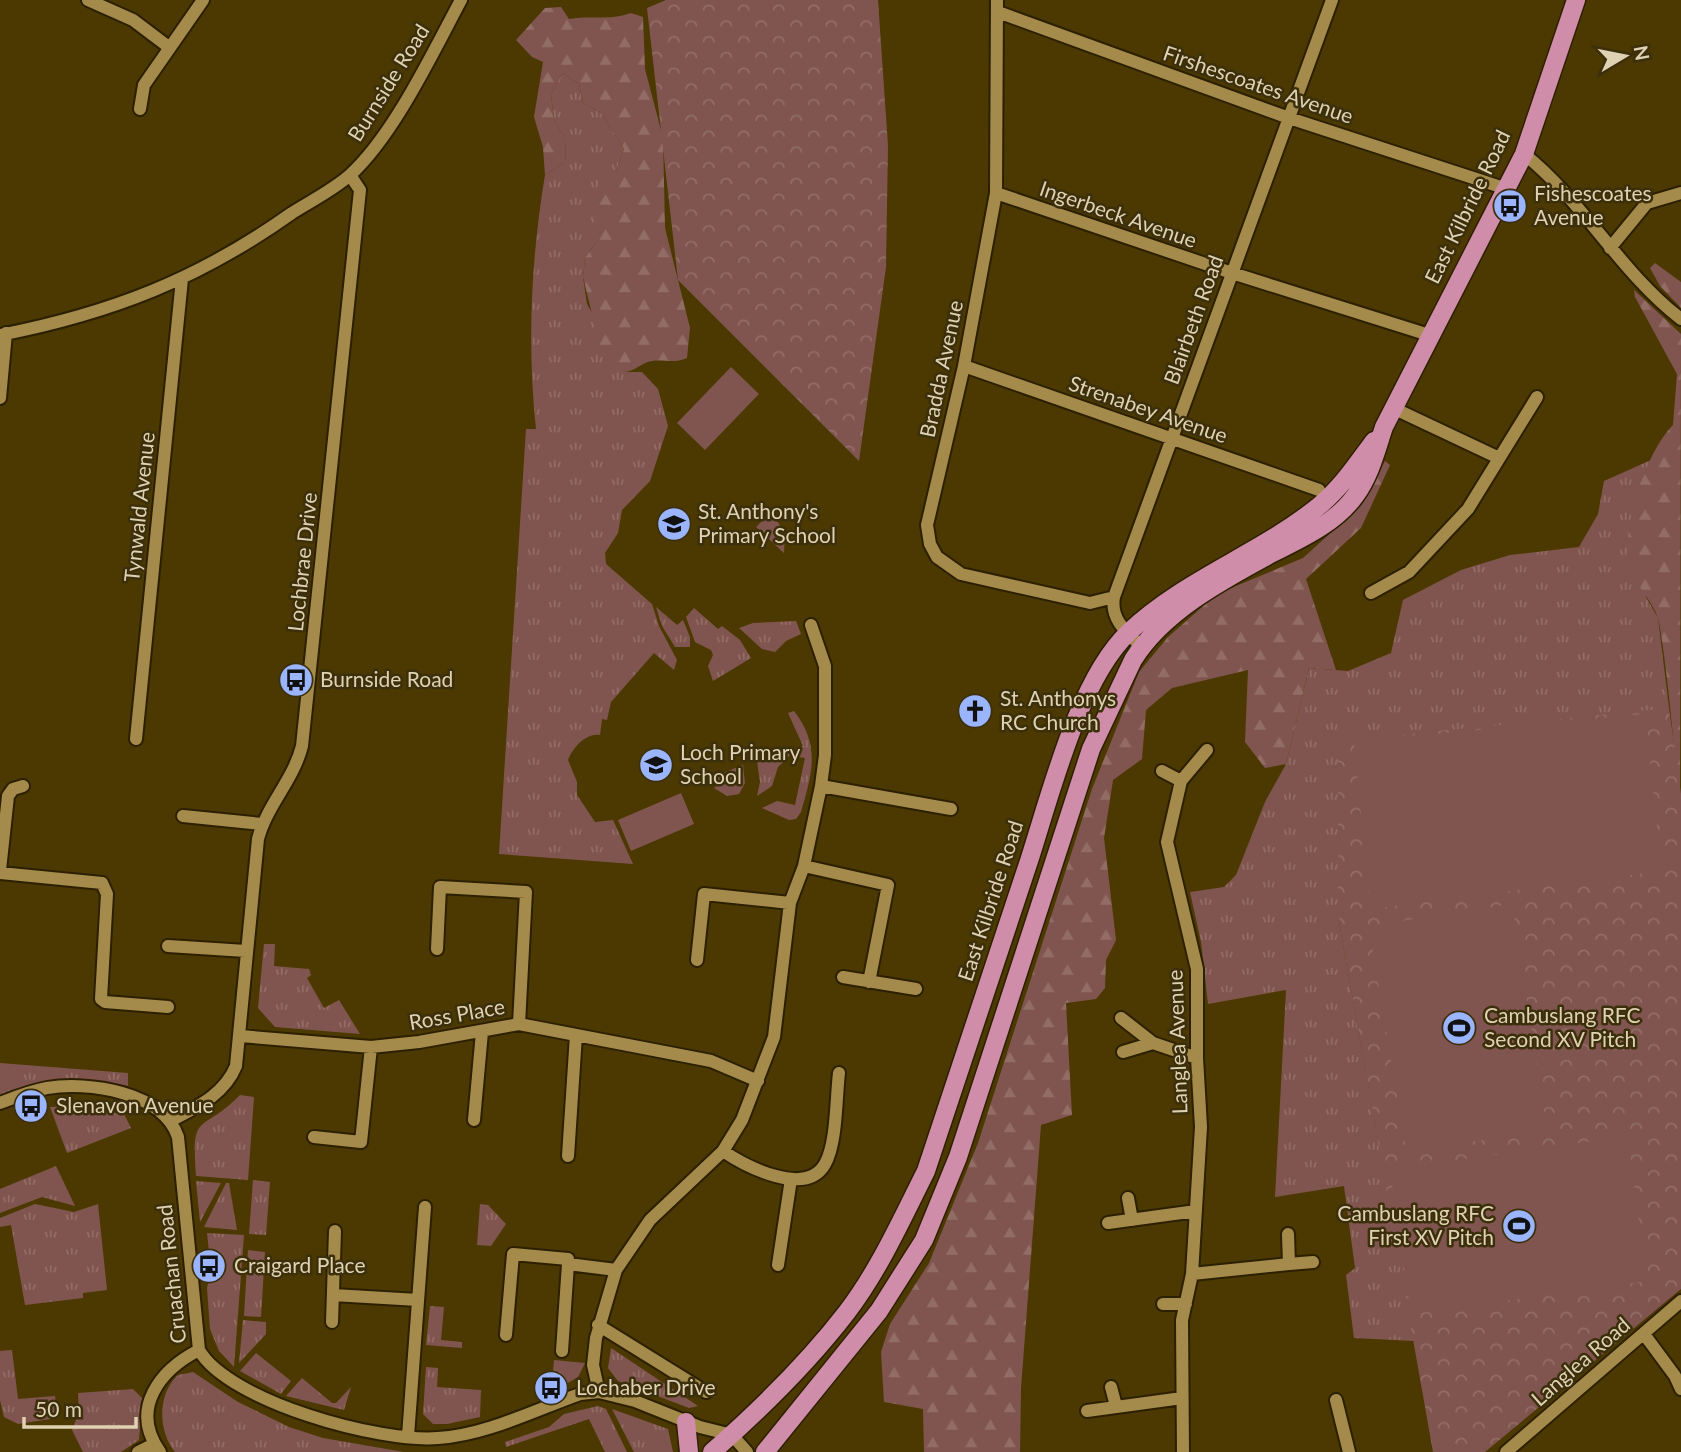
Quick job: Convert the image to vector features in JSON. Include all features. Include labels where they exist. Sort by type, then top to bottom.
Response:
[{"type":"main road","name":"East Kilbride Road","points":[[765,1452],[879,1311],[924,1240],[958,1157],[1091,749],[1114,695],[1142,646],[1201,596],[1325,524],[1342,511],[1364,481],[1384,427],[1429,335],[1524,154],[1576,0]]},
{"type":"main road","name":"East Kilbride Road","points":[[712,1452],[784,1387],[848,1311],[894,1234],[926,1171],[1074,730],[1098,675],[1128,633],[1186,588],[1318,507],[1346,478],[1384,427]]},
{"type":"main road","points":[[686,1422],[689,1452]]},
{"type":"street","points":[[88,0],[133,20],[170,48]]},
{"type":"street","points":[[140,109],[144,85],[204,0]]},
{"type":"street","name":"Burnside Road","points":[[3,334],[96,314],[182,279],[266,233],[350,175],[398,112],[461,0]]},
{"type":"street","name":"Blairbeth Road","points":[[1114,597],[1332,0]]},
{"type":"street","name":"Firshescoates Avenue","points":[[997,6],[1289,118],[1507,189]]},
{"type":"street","name":"Bradda Avenue","points":[[997,6],[996,193],[964,366],[927,525],[930,544],[937,557],[961,574],[1090,603],[1114,597]]},
{"type":"street","points":[[1524,154],[1542,169],[1665,307],[1681,319]]},
{"type":"street","name":"Lochbrae Drive","points":[[170,1121],[216,1095],[228,1082],[236,1066],[254,857],[262,824],[295,771],[302,746],[360,190],[350,175]]},
{"type":"street","name":"Ingerbeck Avenue","points":[[996,193],[1232,273],[1429,335]]},
{"type":"street","points":[[1610,248],[1647,202],[1681,193]]},
{"type":"street","name":"Tynwald Avenue","points":[[136,739],[182,279]]},
{"type":"street","points":[[0,398],[3,334]]},
{"type":"street","name":"Strenabey Avenue","points":[[964,366],[1319,491]]},
{"type":"street","points":[[1371,593],[1409,572],[1441,541],[1468,509],[1537,397]]},
{"type":"street","points":[[1394,408],[1499,458]]},
{"type":"street","points":[[1114,597],[1113,612],[1128,633],[1142,646]]},
{"type":"street","points":[[599,1392],[593,1365],[598,1325],[616,1270],[650,1220],[723,1151],[742,1120],[774,1037],[790,903],[804,866],[821,786],[825,666],[811,625]]},
{"type":"street","name":"Langlea Avenue","points":[[1183,1452],[1182,1320],[1192,1274],[1201,1127],[1197,1058],[1197,969],[1167,842],[1181,781],[1207,750]]},
{"type":"street","points":[[1162,771],[1181,781]]},
{"type":"street","points":[[23,786],[13,789],[8,796],[0,872],[102,883],[107,894],[101,999],[168,1007]]},
{"type":"street","points":[[821,786],[951,810]]},
{"type":"street","points":[[183,817],[262,824]]},
{"type":"street","points":[[804,866],[888,885],[869,982]]},
{"type":"street","points":[[437,949],[440,887],[526,892],[519,1024]]},
{"type":"street","points":[[697,960],[704,894],[790,903]]},
{"type":"street","points":[[168,946],[246,951]]},
{"type":"street","points":[[844,977],[916,989]]},
{"type":"street","points":[[1121,1018],[1153,1043],[1197,1058]]},
{"type":"street","name":"Ross Place","points":[[240,1036],[371,1047],[482,1032],[519,1024],[711,1061],[758,1081]]},
{"type":"street","points":[[474,1120],[482,1032]]},
{"type":"street","points":[[568,1156],[576,1035]]},
{"type":"street","points":[[1123,1052],[1153,1043]]},
{"type":"street","points":[[314,1137],[361,1142],[371,1047]]},
{"type":"street","points":[[723,1151],[752,1168],[791,1179],[814,1174],[824,1166],[829,1153],[839,1073]]},
{"type":"street","points":[[0,1104],[48,1088],[93,1088],[145,1102],[170,1121]]},
{"type":"street","name":"Cruachan Road","points":[[170,1121],[178,1137],[199,1350],[220,1372],[271,1403],[332,1423],[408,1436],[437,1445],[580,1394],[599,1392],[635,1401],[686,1422],[732,1435]]},
{"type":"street","points":[[778,1265],[791,1179]]},
{"type":"street","points":[[1128,1198],[1132,1220]]},
{"type":"street","points":[[408,1436],[425,1207]]},
{"type":"street","points":[[1108,1223],[1196,1211]]},
{"type":"street","points":[[332,1322],[335,1231]]},
{"type":"street","points":[[1288,1234],[1289,1264]]},
{"type":"street","points":[[506,1335],[513,1254],[568,1259],[562,1351]]},
{"type":"street","points":[[1192,1274],[1313,1262]]},
{"type":"street","points":[[568,1264],[616,1270]]},
{"type":"street","points":[[333,1295],[418,1300]]},
{"type":"street","name":"Langlea Road","points":[[1506,1452],[1681,1301]]},
{"type":"street","points":[[1163,1304],[1186,1304]]},
{"type":"street","points":[[598,1325],[706,1392]]},
{"type":"street","points":[[1644,1334],[1675,1376],[1681,1389]]},
{"type":"street","points":[[138,1452],[157,1448],[149,1422],[151,1395],[172,1366],[199,1350]]},
{"type":"street","points":[[1111,1387],[1116,1406]]},
{"type":"street","points":[[1087,1410],[1182,1398]]},
{"type":"street","points":[[1336,1400],[1349,1452]]},
{"type":"street","points":[[732,1435],[747,1452]]},
{"type":"green space","points":[[666,0],[878,0],[888,146],[886,267],[859,461],[678,280],[647,8]]},
{"type":"green space","points":[[561,7],[569,19],[615,17],[631,13],[643,17],[645,69],[663,138],[665,228],[690,328],[687,358],[682,360],[648,362],[625,372],[599,343],[583,277],[585,258],[596,242],[596,195],[602,175],[616,171],[624,149],[601,113],[583,103],[579,84],[562,73],[551,95],[554,119],[566,142],[565,162],[545,175],[543,147],[534,117],[543,62],[532,57],[516,40],[545,8]]},
{"type":"green space","points":[[562,73],[579,84],[583,103],[601,113],[624,149],[596,226],[596,242],[585,258],[583,277],[587,304],[625,372],[642,372],[658,389],[668,426],[650,481],[622,510],[618,533],[605,553],[606,564],[652,604],[659,626],[677,660],[674,670],[654,653],[611,702],[607,720],[602,719],[600,735],[590,736],[581,742],[568,760],[577,782],[577,795],[595,822],[613,820],[633,864],[499,854],[526,429],[536,429],[531,333],[536,238],[545,175],[565,162],[566,142],[554,119],[551,95]]},
{"type":"green space","points":[[1655,263],[1681,282],[1681,308],[1660,286],[1650,268]]},
{"type":"green space","points":[[1634,290],[1681,334],[1680,803],[1659,622],[1654,608],[1634,577],[1628,554],[1631,515],[1644,473],[1663,437],[1673,425],[1677,374],[1635,297]]},
{"type":"green space","points":[[731,367],[759,394],[705,450],[677,423]]},
{"type":"green space","points":[[1651,460],[1641,482],[1646,597],[1658,618],[1669,708],[1338,916],[1414,1341],[1354,1338],[1346,1275],[1355,1268],[1344,1186],[1275,1197],[1286,990],[1208,1004],[1201,942],[1190,892],[1224,887],[1236,875],[1265,802],[1286,764],[1309,668],[1348,671],[1391,653],[1403,600],[1461,570],[1510,555],[1579,547],[1598,514],[1604,481]]},
{"type":"green space","points":[[1385,461],[1390,465],[1361,528],[1306,579],[1336,670],[1309,668],[1286,764],[1265,768],[1245,742],[1248,670],[1172,688],[1146,710],[1142,759],[1113,780],[1104,838],[1116,940],[1106,960],[1105,988],[1096,999],[1066,1003],[1072,1115],[1041,1125],[1021,1388],[1020,1452],[924,1452],[923,1409],[884,1402],[881,1352],[890,1324],[929,1263],[978,1143],[1092,789],[1139,672],[1168,637],[1217,594],[1303,558],[1357,509]]},
{"type":"green space","points":[[763,520],[777,521],[785,532],[784,553],[756,527]]},
{"type":"green space","points":[[656,607],[677,625],[683,620],[690,637],[690,647],[675,647],[662,626]]},
{"type":"green space","points":[[694,608],[718,629],[722,626],[740,640],[751,658],[713,681],[708,666],[713,655],[711,650],[695,642],[686,617]]},
{"type":"green space","points":[[796,621],[801,634],[786,641],[775,652],[762,649],[739,628],[753,623]]},
{"type":"green space","points":[[1669,708],[1681,794],[1681,1289],[1485,1452],[1433,1452],[1338,916],[1338,741]]},
{"type":"green space","points":[[794,711],[808,736],[812,760],[801,812],[796,819],[789,820],[762,808],[777,801],[795,805],[805,758],[792,756],[791,752],[803,746],[788,713]]},
{"type":"green space","points":[[1644,714],[1662,871],[1370,909],[1354,742]]},
{"type":"green space","points":[[763,752],[767,761],[789,752],[790,755],[778,767],[772,786],[757,796],[760,782],[757,761]]},
{"type":"green space","points":[[743,765],[745,783],[739,794],[727,796],[714,788],[718,785],[713,777]]},
{"type":"green space","points":[[681,793],[694,824],[631,851],[618,820]]},
{"type":"green space","name":"Cambuslang RFC Second XV Pitch","points":[[1512,904],[1547,1131],[1406,1151],[1369,926]]},
{"type":"green space","points":[[264,944],[275,944],[274,966],[309,969],[311,975],[307,978],[324,1008],[339,1000],[360,1034],[275,1027],[258,1008]]},
{"type":"green space","points":[[0,1063],[128,1073],[128,1086],[63,1080],[0,1095]]},
{"type":"green space","points":[[240,1095],[254,1097],[248,1180],[196,1176],[197,1131]]},
{"type":"green space","points":[[73,1106],[124,1114],[131,1128],[67,1153],[50,1107]]},
{"type":"green space","name":"Cambuslang RFC First XV Pitch","points":[[1628,1136],[1647,1281],[1411,1314],[1390,1170]]},
{"type":"green space","points":[[56,1166],[75,1206],[42,1197],[0,1213],[0,1189]]},
{"type":"green space","points":[[253,1180],[270,1182],[266,1235],[249,1234]]},
{"type":"green space","points":[[196,1181],[221,1183],[200,1222]]},
{"type":"green space","points":[[226,1183],[229,1183],[237,1230],[204,1227]]},
{"type":"green space","points":[[35,1204],[74,1212],[98,1204],[107,1290],[83,1293],[83,1298],[25,1305],[11,1225],[0,1227],[0,1218]]},
{"type":"green space","points":[[480,1204],[488,1205],[506,1224],[491,1246],[477,1245]]},
{"type":"green space","points":[[207,1233],[244,1235],[234,1367],[219,1351],[210,1329],[207,1288],[211,1270]]},
{"type":"green space","points":[[248,1250],[265,1252],[261,1317],[244,1316]]},
{"type":"green space","points":[[430,1306],[444,1307],[441,1340],[462,1342],[462,1348],[426,1345]]},
{"type":"green space","points":[[243,1320],[266,1322],[266,1334],[239,1363]]},
{"type":"green space","points":[[611,1348],[698,1406],[689,1408],[618,1381],[608,1368]]},
{"type":"green space","points":[[12,1350],[18,1399],[55,1396],[57,1418],[18,1424],[4,1417],[0,1400],[0,1351]]},
{"type":"green space","points":[[256,1353],[291,1381],[281,1394],[240,1371]]},
{"type":"green space","points":[[554,1360],[585,1363],[578,1377],[566,1384],[552,1384]]},
{"type":"green space","points":[[426,1367],[438,1368],[437,1387],[481,1390],[480,1417],[433,1424],[423,1414]]},
{"type":"green space","points":[[193,1372],[238,1402],[289,1427],[323,1438],[404,1452],[175,1452],[165,1434],[163,1402],[171,1383],[178,1375]]},
{"type":"green space","points":[[302,1378],[332,1403],[336,1403],[351,1387],[344,1410],[286,1396]]},
{"type":"green space","points":[[133,1389],[142,1398],[139,1440],[121,1452],[83,1452],[72,1430],[79,1412],[78,1393]]},
{"type":"green space","points":[[598,1406],[606,1409],[627,1452],[605,1452],[589,1419],[506,1447],[505,1442],[549,1427],[564,1414]]},
{"type":"green space","points":[[612,1409],[668,1429],[673,1452],[634,1452]]},
{"type":"place","name":"Fishescoates Avenue","points":[[1510,206]]},
{"type":"place","name":"St. Anthony's Primary School","points":[[674,524]]},
{"type":"place","name":"Burnside Road","points":[[296,680]]},
{"type":"place","name":"St. Anthonys RC Church","points":[[975,711]]},
{"type":"place","name":"Loch Primary School","points":[[656,765]]},
{"type":"place","name":"Cambuslang RFC Second XV Pitch","points":[[1459,1028]]},
{"type":"place","name":"Slenavon Avenue","points":[[31,1106]]},
{"type":"place","name":"Cambuslang RFC First XV Pitch","points":[[1519,1226]]},
{"type":"place","name":"Craigard Place","points":[[209,1266]]},
{"type":"place","name":"Lochaber Drive","points":[[551,1388]]}]
